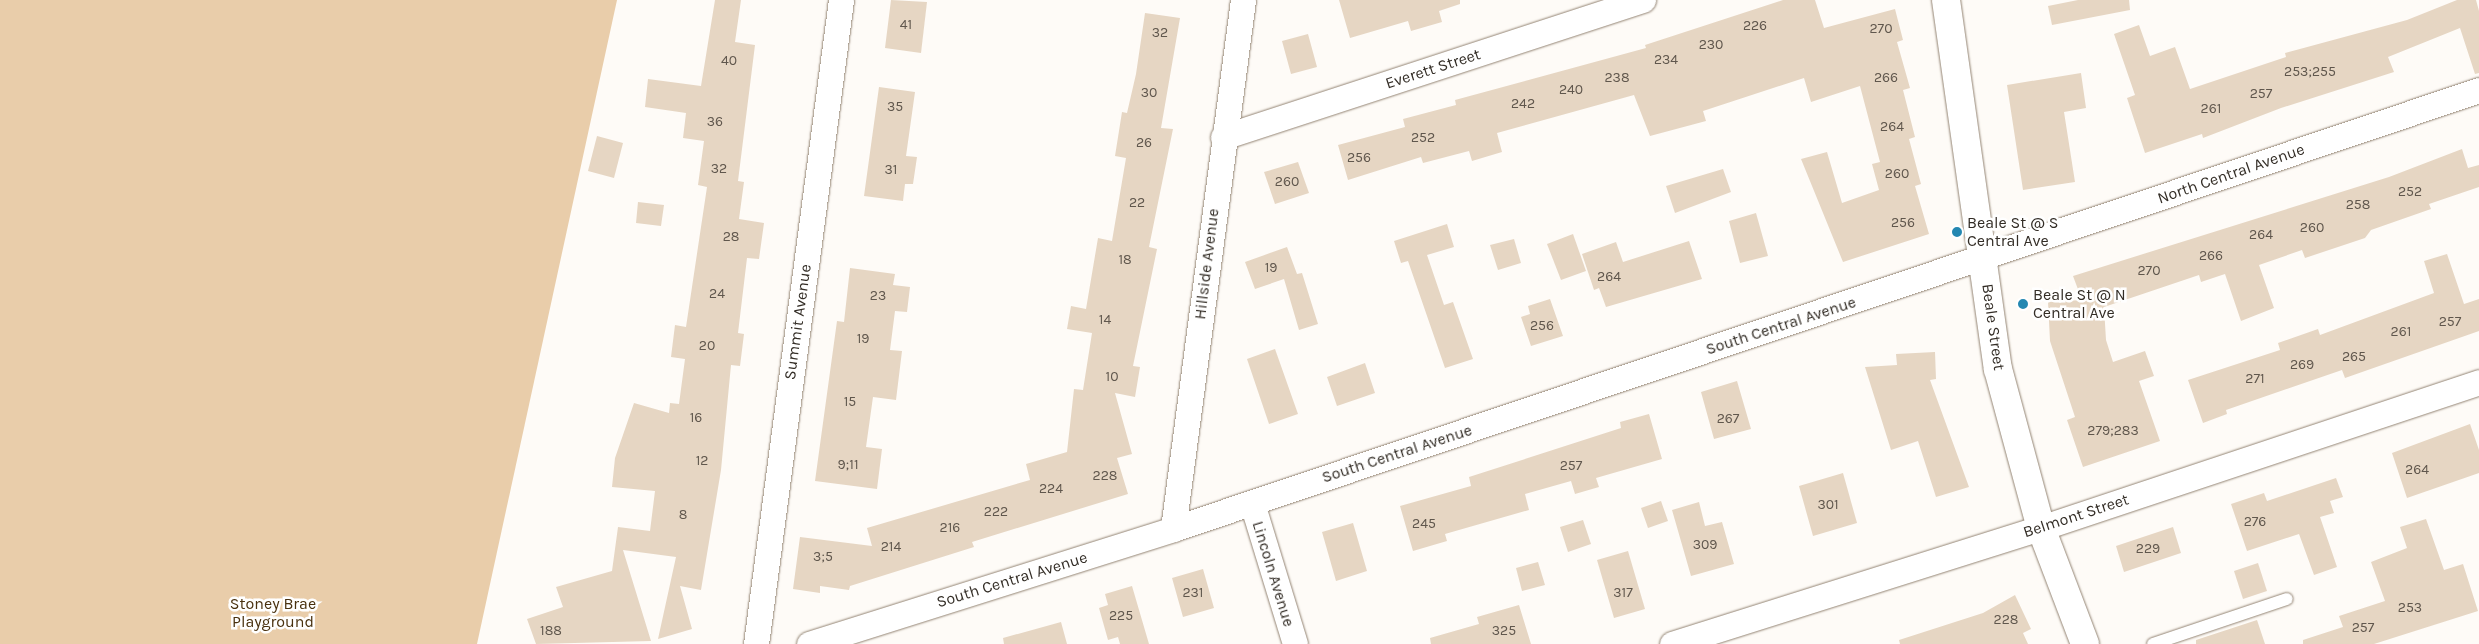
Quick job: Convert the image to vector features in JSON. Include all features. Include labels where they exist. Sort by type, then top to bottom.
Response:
[{"type":"main road","name":"Beale Street","points":[[1946,0],[1998,369],[2041,528],[2085,644]]},
{"type":"street","name":"Summit Avenue","points":[[756,644],[840,0]]},
{"type":"street","name":"Hillside Avenue","points":[[1173,529],[1223,137],[1243,0]]},
{"type":"street","name":"Everett Street","points":[[1223,137],[1643,0]]},
{"type":"street","name":"North Central Avenue","points":[[1983,258],[2479,90]]},
{"type":"street","name":"South Central Avenue","points":[[809,644],[1173,529],[1983,258]]},
{"type":"street","name":"Belmont Street","points":[[1672,644],[2041,528],[2479,382]]},
{"type":"street","name":"Lincoln Avenue","points":[[1252,503],[1295,644]]},
{"type":"lane","points":[[2153,644],[2287,599]]},
{"type":"green space","name":"Stoney Brae Playground","points":[[0,0],[617,0],[477,644],[0,644]]},
{"type":"building","points":[[715,0],[741,0],[735,42],[755,45],[738,181],[744,182],[739,219],[764,223],[759,259],[747,258],[738,333],[744,334],[740,366],[731,365],[721,470],[701,590],[680,586],[692,629],[658,639],[676,557],[623,550],[651,641],[536,644],[527,619],[563,607],[556,587],[612,571],[618,527],[650,531],[655,491],[612,487],[615,458],[634,403],[669,413],[670,403],[679,404],[685,359],[671,357],[675,325],[686,327],[707,187],[698,185],[704,141],[683,138],[686,113],[645,107],[648,79],[701,86]]},
{"type":"building","points":[[891,0],[927,2],[921,53],[885,48]]},
{"type":"building","points":[[1339,0],[1460,0],[1460,4],[1439,11],[1442,22],[1411,31],[1408,21],[1350,38]]},
{"type":"building","points":[[1783,0],[1815,0],[1824,28],[1895,9],[1903,40],[1897,42],[1910,88],[1903,90],[1915,137],[1909,139],[1921,184],[1915,186],[1929,234],[1843,262],[1801,159],[1827,152],[1842,203],[1879,190],[1872,164],[1880,162],[1860,86],[1811,102],[1804,78],[1703,111],[1706,121],[1650,136],[1634,95],[1497,133],[1502,152],[1472,161],[1469,151],[1423,163],[1421,157],[1348,180],[1338,145],[1405,127],[1403,119],[1456,105],[1455,100],[1646,48],[1645,45]]},
{"type":"building","points":[[2078,0],[2129,0],[2130,10],[2052,25],[2048,6]]},
{"type":"building","points":[[2457,0],[2476,0],[2479,11],[2479,73],[2475,74],[2460,28],[2388,57],[2394,72],[2281,108],[2203,138],[2202,134],[2145,153],[2127,98],[2135,95],[2114,34],[2139,25],[2150,56],[2175,47],[2190,89],[2286,57],[2285,53],[2407,20]]},
{"type":"building","points":[[1145,13],[1180,18],[1161,128],[1173,129],[1149,247],[1157,249],[1133,366],[1140,367],[1135,397],[1115,393],[1132,454],[1117,458],[1128,494],[972,542],[974,547],[850,586],[849,590],[820,586],[820,593],[793,589],[800,537],[872,546],[867,528],[1030,480],[1026,464],[1067,452],[1074,389],[1083,390],[1092,333],[1067,329],[1071,306],[1086,309],[1098,238],[1112,241],[1126,158],[1115,156],[1122,112],[1127,113],[1136,74]]},
{"type":"building","points":[[1308,34],[1317,67],[1291,74],[1282,41]]},
{"type":"building","points":[[2081,73],[2086,108],[2064,112],[2075,182],[2023,190],[2007,85]]},
{"type":"building","points":[[879,87],[915,92],[906,156],[917,157],[913,184],[905,184],[903,201],[864,196]]},
{"type":"building","points":[[597,136],[623,143],[614,178],[588,171]]},
{"type":"building","points":[[2462,149],[2468,168],[2479,165],[2479,187],[2429,204],[2431,209],[2371,230],[2365,238],[2305,258],[2302,250],[2259,265],[2274,308],[2241,321],[2225,274],[2201,282],[2199,275],[2104,307],[2106,340],[2113,362],[2145,351],[2154,376],[2139,381],[2160,441],[2083,467],[2067,420],[2075,417],[2050,341],[2048,302],[2082,300],[2073,276],[2389,177]]},
{"type":"building","points":[[1298,162],[1309,193],[1275,204],[1264,172]]},
{"type":"building","points":[[1723,169],[1731,192],[1675,213],[1666,186]]},
{"type":"building","points":[[638,202],[664,205],[661,226],[636,223]]},
{"type":"building","points":[[1756,213],[1768,256],[1740,263],[1729,221]]},
{"type":"building","points":[[1447,224],[1454,247],[1427,255],[1444,305],[1453,302],[1473,359],[1445,368],[1408,261],[1401,263],[1394,241]]},
{"type":"building","points":[[1573,234],[1586,271],[1561,280],[1547,244]]},
{"type":"building","points":[[1514,239],[1521,263],[1498,270],[1490,245]]},
{"type":"building","points":[[1689,241],[1702,279],[1606,307],[1599,288],[1594,290],[1582,254],[1616,242],[1623,262]]},
{"type":"building","points":[[1287,247],[1297,274],[1302,273],[1318,324],[1299,330],[1284,279],[1255,289],[1245,262]]},
{"type":"building","points":[[2447,254],[2464,304],[2479,299],[2479,331],[2345,378],[2342,370],[2226,410],[2227,414],[2203,423],[2188,380],[2280,350],[2278,343],[2318,329],[2320,335],[2434,293],[2424,261]]},
{"type":"building","points":[[850,268],[895,274],[893,285],[910,287],[907,312],[895,311],[890,350],[902,351],[896,400],[873,397],[866,447],[882,449],[877,489],[815,481],[837,321],[844,322]]},
{"type":"building","points":[[1550,299],[1563,336],[1531,346],[1521,317],[1530,314],[1528,306]]},
{"type":"building","points":[[1275,349],[1298,414],[1269,424],[1247,359]]},
{"type":"building","points":[[1935,352],[1936,379],[1930,380],[1969,487],[1936,497],[1918,441],[1891,450],[1865,367],[1897,365],[1896,354]]},
{"type":"building","points":[[1365,363],[1375,393],[1337,406],[1327,377]]},
{"type":"building","points":[[1737,381],[1751,429],[1714,439],[1701,392]]},
{"type":"building","points":[[1649,414],[1662,459],[1596,478],[1599,487],[1575,494],[1571,481],[1525,494],[1529,510],[1445,534],[1447,541],[1413,551],[1400,506],[1471,486],[1469,477],[1621,428],[1620,422]]},
{"type":"building","points":[[2470,424],[2479,450],[2479,473],[2407,498],[2392,453]]},
{"type":"building","points":[[1843,473],[1857,523],[1813,536],[1799,486]]},
{"type":"building","points":[[2336,478],[2343,497],[2330,501],[2334,513],[2320,517],[2337,567],[2314,575],[2299,534],[2247,551],[2231,504],[2264,493],[2267,501]]},
{"type":"building","points":[[1661,501],[1668,521],[1648,528],[1641,508]]},
{"type":"building","points":[[1699,502],[1705,526],[1722,522],[1734,564],[1691,576],[1672,510]]},
{"type":"building","points":[[2426,519],[2444,570],[2463,564],[2478,611],[2374,644],[2303,644],[2303,640],[2343,627],[2339,616],[2385,601],[2371,562],[2407,548],[2400,527]]},
{"type":"building","points":[[1583,520],[1591,544],[1568,552],[1560,527]]},
{"type":"building","points":[[1353,523],[1367,571],[1336,581],[1322,532]]},
{"type":"building","points":[[2173,527],[2181,553],[2124,572],[2116,546]]},
{"type":"building","points":[[1628,551],[1645,609],[1614,618],[1597,560]]},
{"type":"building","points":[[1538,562],[1545,585],[1522,591],[1516,568]]},
{"type":"building","points":[[2258,563],[2267,591],[2243,599],[2234,571]]},
{"type":"building","points":[[1203,569],[1214,608],[1183,617],[1172,578]]},
{"type":"building","points":[[1132,586],[1149,644],[1120,644],[1118,637],[1108,640],[1099,608],[1108,605],[1105,594]]},
{"type":"building","points":[[2015,595],[2031,629],[2023,633],[2028,644],[1900,644],[1899,640],[1983,613]]},
{"type":"building","points":[[1519,605],[1531,644],[1431,644],[1430,638],[1479,624],[1477,617]]},
{"type":"building","points":[[2257,620],[2265,644],[2196,644],[2196,640]]},
{"type":"building","points":[[1061,622],[1067,644],[1004,644],[1003,638]]},
{"type":"place","name":"Beale St @ S Central Ave","points":[[1957,232]]},
{"type":"place","name":"Beale St @ N Central Ave","points":[[2023,304]]}]
